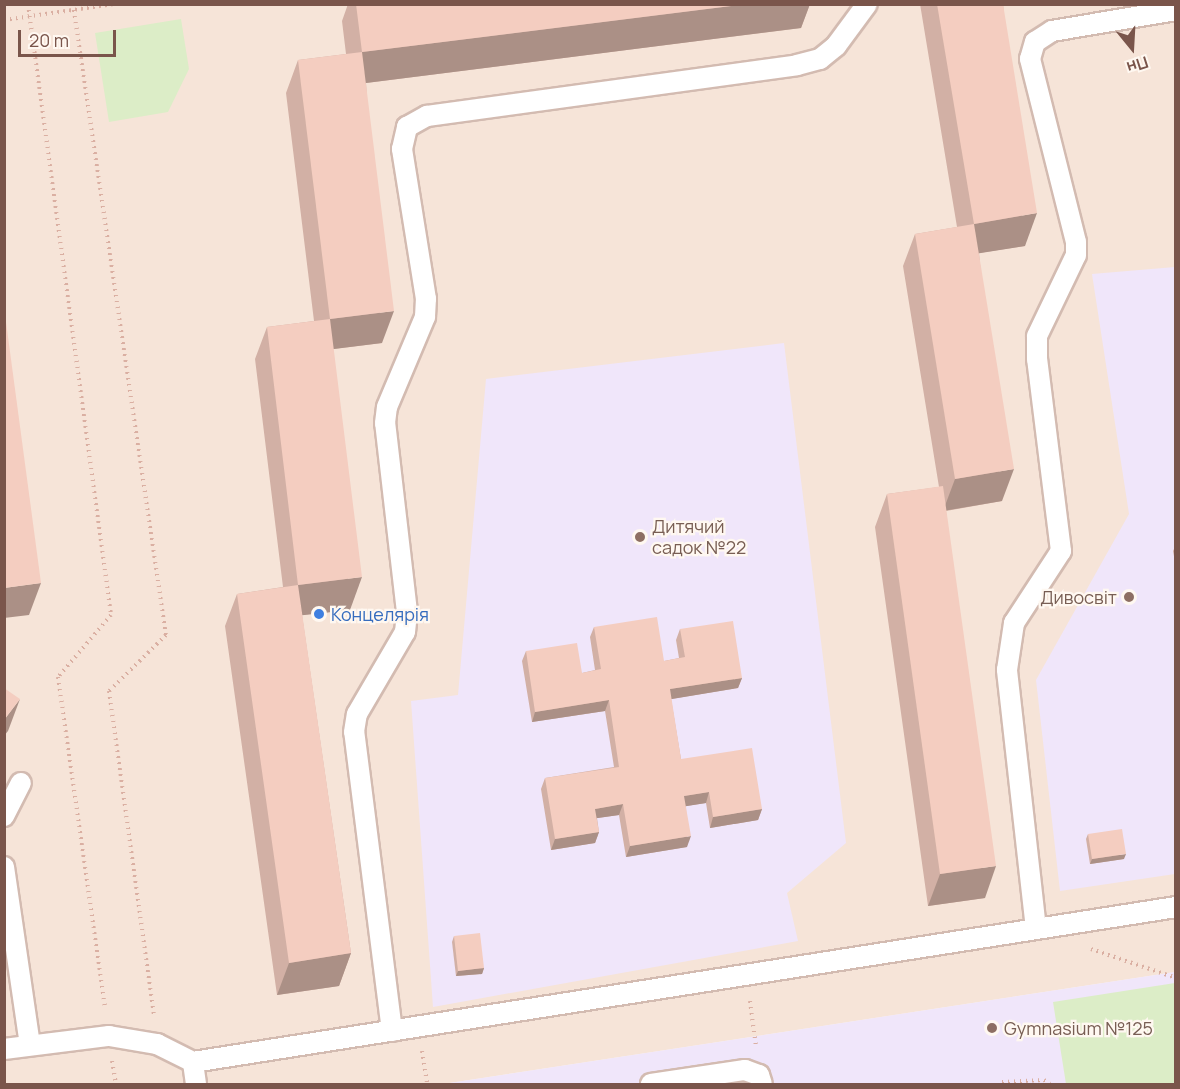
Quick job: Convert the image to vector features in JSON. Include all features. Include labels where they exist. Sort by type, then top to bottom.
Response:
[{"type":"lane","points":[[392,1031],[354,732],[357,714],[405,632],[406,622],[385,423],[387,407],[425,317],[426,299],[402,149],[407,127],[427,116],[797,65],[820,58],[837,46],[867,4]]},
{"type":"lane","points":[[1036,929],[1007,670],[1014,623],[1061,551],[1037,359],[1037,336],[1076,255],[1076,243],[1030,59],[1035,42],[1052,31],[1176,10]]},
{"type":"lane","points":[[4,816],[21,783]]},
{"type":"lane","points":[[4,867],[30,1046]]},
{"type":"lane","points":[[4,1049],[109,1036],[157,1044],[193,1062],[1176,907]]},
{"type":"lane","points":[[193,1062],[196,1084]]},
{"type":"lane","points":[[651,1084],[745,1070],[761,1080]]},
{"type":"path","points":[[28,4],[111,615],[58,677],[116,1084]]},
{"type":"path","points":[[73,4],[166,635],[109,691],[157,1044]]},
{"type":"path","points":[[4,20],[114,4]]},
{"type":"path","points":[[1089,948],[1176,978]]},
{"type":"path","points":[[746,973],[761,1080]]},
{"type":"path","points":[[1002,1082],[1044,1080],[1050,1084]]},
{"type":"shaded area","points":[[5,5],[1175,5],[1175,972],[443,1084],[5,1084]]},
{"type":"shaded area","name":"Дивосвіт","points":[[1175,267],[1175,874],[1060,891],[1036,680],[1129,514],[1092,274]]},
{"type":"shaded area","name":"Дитячий садок №22","points":[[784,343],[846,843],[787,893],[798,941],[433,1007],[411,701],[458,695],[486,379]]},
{"type":"shaded area","name":"Gymnasium №125","points":[[1175,972],[1175,1084],[443,1084]]},
{"type":"green space","points":[[181,19],[189,69],[168,112],[109,122],[95,33]]},
{"type":"green space","points":[[1175,983],[1175,1084],[1066,1084],[1053,1002]]},
{"type":"building","points":[[356,4],[746,4],[362,52]]},
{"type":"building","points":[[937,4],[1003,4],[1037,213],[974,224]]},
{"type":"building","points":[[362,52],[394,311],[330,319],[298,60]]},
{"type":"building","points":[[974,224],[1014,469],[955,479],[915,234]]},
{"type":"building","points":[[4,307],[41,583],[4,588]]},
{"type":"building","points":[[330,319],[362,577],[298,585],[267,327]]},
{"type":"building","points":[[943,486],[996,866],[940,874],[887,494]]},
{"type":"building","points":[[298,585],[351,953],[289,963],[237,594]]},
{"type":"building","points":[[657,617],[664,661],[685,657],[680,629],[733,621],[742,678],[670,689],[681,759],[752,748],[762,809],[713,817],[709,792],[684,796],[691,836],[630,846],[623,804],[595,809],[599,832],[555,839],[545,778],[619,767],[609,700],[535,712],[526,651],[577,643],[582,673],[601,669],[594,627]]},
{"type":"building","points":[[4,688],[20,699],[4,720]]},
{"type":"building","points":[[1122,829],[1126,854],[1092,859],[1088,834]]},
{"type":"building","points":[[480,933],[484,968],[458,971],[454,936]]},
{"type":"place","name":"Дитячий садок №22","points":[[640,537]]},
{"type":"place","name":"Дивосвіт","points":[[1129,597]]},
{"type":"place","name":"Концелярія","points":[[319,614]]},
{"type":"place","name":"Gymnasium №125","points":[[992,1028]]}]
